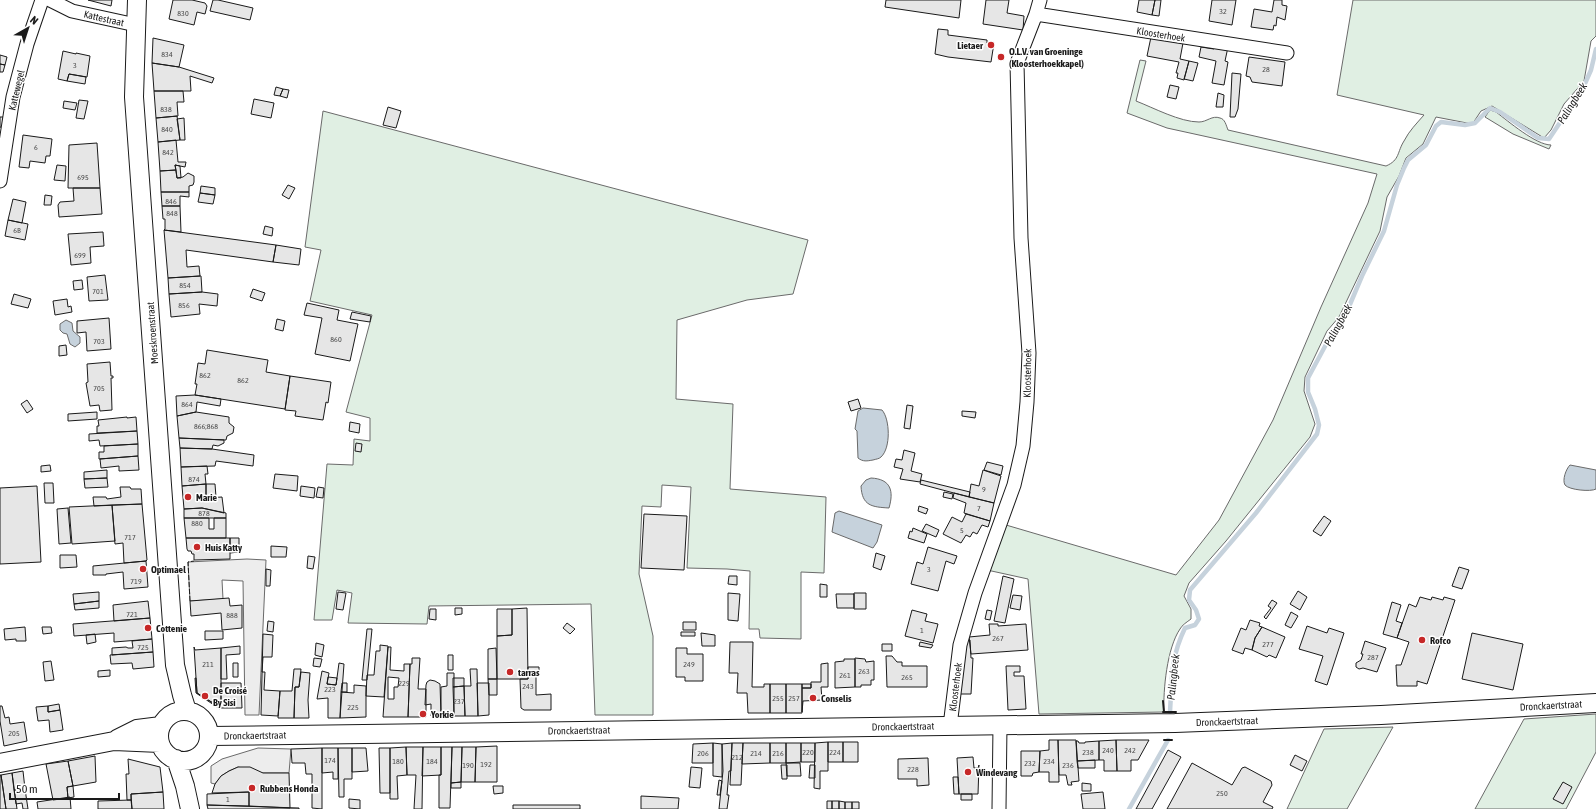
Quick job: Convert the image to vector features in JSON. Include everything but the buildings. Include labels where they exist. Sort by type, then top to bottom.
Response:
[{"type":"main road","name":"Moeskroenstraat","points":[[137,0],[134,97],[175,665],[170,703],[170,723]]},
{"type":"main road","name":"Dronckaertstraat","points":[[210,736],[1182,723],[1381,715],[1596,703]]},
{"type":"main road","points":[[0,762],[114,741],[197,714],[204,720],[210,736],[208,745],[203,752],[194,759],[183,761],[176,759],[164,751],[170,723]]},
{"type":"main road","points":[[176,759],[185,786],[190,809],[194,759]]},
{"type":"street","name":"Kattewegel","points":[[0,181],[13,98],[27,44],[42,0]]},
{"type":"street","name":"Kattestraat","points":[[50,0],[72,11],[136,25]]},
{"type":"street","name":"Kloosterhoek","points":[[950,726],[960,645],[977,586],[1014,485],[1023,446],[1029,353],[1021,238],[1017,63],[1040,0]]},
{"type":"street","name":"Kloosterhoek","points":[[1036,14],[1287,53]]},
{"type":"street","points":[[999,809],[1000,725]]},
{"type":"green space","points":[[1353,0],[1596,0],[1596,36],[1591,41],[1584,81],[1564,104],[1551,130],[1544,138],[1492,106],[1481,111],[1473,123],[1436,117],[1423,144],[1406,158],[1399,176],[1387,197],[1380,231],[1339,317],[1327,331],[1305,377],[1304,391],[1315,424],[1310,437],[1226,541],[1189,583],[1184,596],[1191,609],[1191,619],[1181,628],[1172,647],[1165,681],[1164,712],[1039,714],[1028,579],[987,570],[1006,525],[1176,575],[1219,520],[1273,420],[1321,307],[1368,203],[1377,174],[1167,128],[1127,113],[1140,60],[1146,61],[1136,101],[1184,120],[1199,122],[1217,117],[1225,122],[1228,130],[1386,166],[1394,161],[1408,134],[1424,115],[1337,95]]},
{"type":"green space","points":[[1490,110],[1496,112],[1530,137],[1545,144],[1551,145],[1549,149],[1513,134],[1485,117]]},
{"type":"green space","points":[[323,111],[808,240],[793,294],[747,300],[677,320],[676,399],[733,404],[730,489],[826,497],[824,573],[801,572],[801,639],[760,638],[759,629],[749,629],[750,571],[687,568],[691,487],[662,485],[661,507],[642,506],[639,574],[653,636],[653,715],[595,715],[591,604],[429,606],[427,624],[348,623],[352,593],[337,590],[332,620],[314,620],[327,464],[353,465],[354,439],[370,441],[370,418],[346,412],[372,315],[310,301],[321,250],[305,247]]},
{"type":"green space","points":[[1596,714],[1596,752],[1566,809],[1475,809],[1524,719]]},
{"type":"green space","points":[[1393,727],[1347,809],[1287,809],[1324,729]]},
{"type":"shaded area","points":[[66,320],[72,323],[73,331],[80,337],[80,343],[75,347],[70,344],[67,334],[60,330],[60,324]]},
{"type":"shaded area","points":[[863,408],[882,410],[885,414],[888,426],[888,441],[884,453],[879,458],[867,461],[858,458],[857,431],[855,429],[858,411]]},
{"type":"shaded area","points":[[1570,465],[1596,470],[1596,489],[1580,490],[1567,487],[1564,480],[1567,469]]},
{"type":"shaded area","points":[[871,478],[887,483],[891,491],[889,508],[873,506],[863,498],[861,486],[866,480]]},
{"type":"shaded area","points":[[839,511],[882,525],[877,542],[873,548],[832,532],[835,513]]},
{"type":"shaded area","points":[[247,559],[266,560],[259,715],[245,715],[243,581],[222,580],[223,599],[190,601],[188,562]]},
{"type":"shaded area","points":[[258,748],[291,749],[289,773],[263,773],[238,767],[221,776],[215,784],[211,783],[211,766],[222,759]]},
{"type":"waterway","name":"Palingbeek","points":[[1170,712],[1174,660],[1180,639],[1185,628],[1195,625],[1199,619],[1196,610],[1189,600],[1190,590],[1256,513],[1317,434],[1319,425],[1315,409],[1308,392],[1308,378],[1330,337],[1348,309],[1384,231],[1397,185],[1408,160],[1426,145],[1436,126],[1441,122],[1465,125],[1475,123],[1490,108],[1500,112],[1538,138],[1549,139],[1583,88],[1591,70],[1596,49]]},
{"type":"waterway","name":"Palingbeek","points":[[1129,809],[1168,740]]},
{"type":"fence","points":[[190,601],[188,562],[194,561]]},
{"type":"fence","points":[[1164,740],[1172,740]]},
{"type":"wall","points":[[1163,701],[1164,712]]},
{"type":"wall","points":[[1163,712],[1176,712]]},
{"type":"wall","points":[[1164,740],[1172,740]]},
{"type":"place","name":"Lietaer","points":[[991,45]]},
{"type":"place","name":"O.L.V. van Groeninge (Kloosterhoekkapel)","points":[[1001,57]]},
{"type":"place","name":"Marie","points":[[188,497]]},
{"type":"place","name":"Huis Katty","points":[[197,547]]},
{"type":"place","name":"Optimael","points":[[143,569]]},
{"type":"place","name":"Cottenie","points":[[148,628]]},
{"type":"place","name":"Rofco","points":[[1422,640]]},
{"type":"place","name":"tarras","points":[[510,672]]},
{"type":"place","name":"De Croisé By Sisi","points":[[205,696]]},
{"type":"place","name":"Conselis","points":[[813,698]]},
{"type":"place","name":"Yorkie","points":[[423,714]]},
{"type":"place","name":"Windevang","points":[[968,772]]},
{"type":"place","name":"Rubbens Honda","points":[[252,788]]}]
